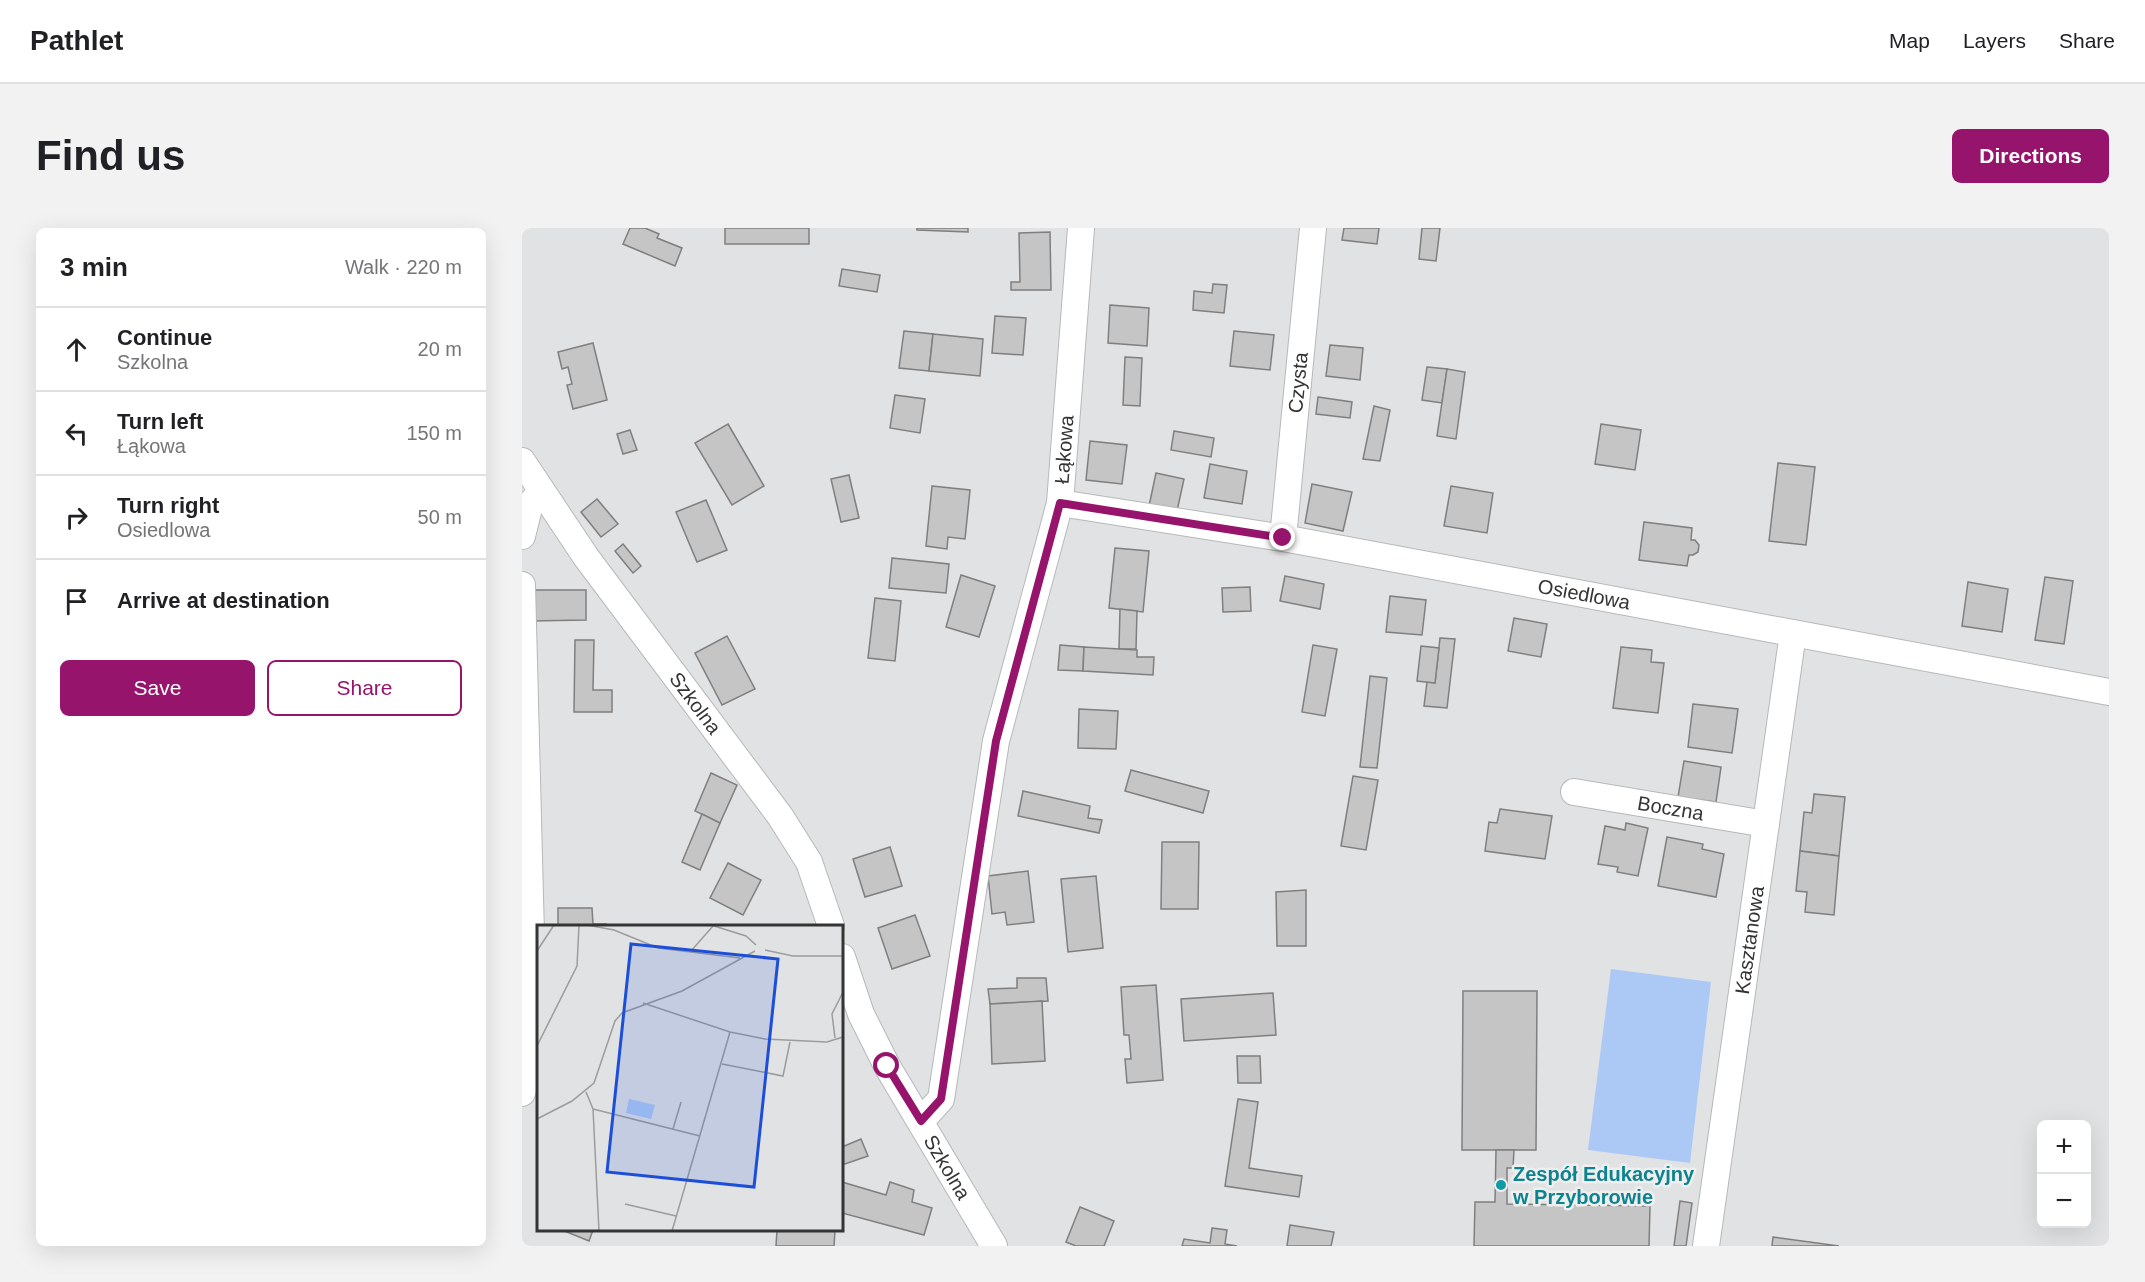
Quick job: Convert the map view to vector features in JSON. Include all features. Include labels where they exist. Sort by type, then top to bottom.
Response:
[{"type":"street","name":"Łąkowa","points":[[921,1121],[941,1099],[996,741],[1060,503],[1081,228]]},
{"type":"street","name":"Czysta","points":[[1283,538],[1313,228]]},
{"type":"street","name":"Szkolna","points":[[522,461],[541,492],[642,633],[780,816],[809,862],[830,925]]},
{"type":"street","points":[[522,536],[530,504],[541,492]]},
{"type":"street","name":"Osiedlowa","points":[[1060,503],[1283,538],[2109,692]]},
{"type":"street","points":[[522,585],[532,974],[531,1061],[522,1093]]},
{"type":"street","name":"Kasztanowa","points":[[1706,1246],[1793,633]]},
{"type":"street","name":"Boczna","points":[[1574,792],[1766,824]]},
{"type":"street","name":"Szkolna","points":[[843,960],[861,1014],[887,1066],[994,1246]]},
{"type":"shaded area","points":[[1611,969],[1711,982],[1690,1163],[1588,1150]]},
{"type":"building","points":[[630,228],[645,228],[659,234],[657,238],[682,248],[675,266],[623,244]]},
{"type":"building","points":[[725,228],[809,228],[809,244],[725,244]]},
{"type":"building","points":[[917,228],[968,228],[968,232],[917,230]]},
{"type":"building","points":[[1344,228],[1379,228],[1377,244],[1342,240]]},
{"type":"building","points":[[1422,228],[1440,228],[1436,261],[1419,259]]},
{"type":"building","points":[[1050,232],[1051,290],[1011,290],[1011,282],[1020,282],[1019,233]]},
{"type":"building","points":[[842,269],[880,275],[877,292],[839,286]]},
{"type":"building","points":[[1213,284],[1227,285],[1224,313],[1193,310],[1194,291],[1212,293]]},
{"type":"building","points":[[1110,305],[1149,308],[1147,346],[1108,343]]},
{"type":"building","points":[[995,316],[1026,318],[1023,355],[992,353]]},
{"type":"building","points":[[904,331],[933,334],[929,371],[899,368]]},
{"type":"building","points":[[1234,331],[1274,335],[1270,370],[1230,366]]},
{"type":"building","points":[[933,334],[983,339],[980,376],[929,371]]},
{"type":"building","points":[[593,343],[607,400],[573,409],[567,385],[572,384],[568,367],[562,369],[558,352]]},
{"type":"building","points":[[1330,345],[1363,348],[1360,380],[1326,376]]},
{"type":"building","points":[[1125,357],[1142,358],[1140,406],[1123,405]]},
{"type":"building","points":[[1427,367],[1447,369],[1442,403],[1422,400]]},
{"type":"building","points":[[1447,369],[1465,372],[1456,439],[1437,436]]},
{"type":"building","points":[[895,395],[925,399],[920,433],[890,428]]},
{"type":"building","points":[[1318,397],[1352,402],[1350,418],[1316,414]]},
{"type":"building","points":[[1374,406],[1390,410],[1380,461],[1363,459]]},
{"type":"building","points":[[728,424],[764,486],[732,505],[695,443]]},
{"type":"building","points":[[1601,424],[1641,430],[1635,470],[1595,464]]},
{"type":"building","points":[[630,430],[637,450],[623,454],[617,434]]},
{"type":"building","points":[[1174,431],[1214,438],[1211,457],[1171,450]]},
{"type":"building","points":[[1090,441],[1127,445],[1122,484],[1086,480]]},
{"type":"building","points":[[1778,463],[1815,467],[1806,545],[1769,541]]},
{"type":"building","points":[[1210,464],[1247,471],[1242,504],[1204,498]]},
{"type":"building","points":[[1156,473],[1184,479],[1177,511],[1149,506]]},
{"type":"building","points":[[849,475],[859,518],[841,522],[831,479]]},
{"type":"building","points":[[1312,484],[1352,492],[1343,531],[1305,523]]},
{"type":"building","points":[[932,486],[970,490],[965,539],[948,537],[947,549],[926,546]]},
{"type":"building","points":[[1451,486],[1493,493],[1487,533],[1444,526]]},
{"type":"building","points":[[597,499],[618,524],[601,537],[581,512]]},
{"type":"building","points":[[706,500],[727,550],[697,562],[676,512]]},
{"type":"building","points":[[1644,522],[1692,528],[1691,540],[1695,540],[1699,545],[1698,552],[1689,555],[1687,566],[1639,560]]},
{"type":"building","points":[[623,544],[641,566],[633,573],[615,551]]},
{"type":"building","points":[[1115,548],[1149,551],[1143,612],[1109,608]]},
{"type":"building","points":[[892,558],[949,564],[946,593],[889,588]]},
{"type":"building","points":[[961,575],[995,586],[979,637],[946,627]]},
{"type":"building","points":[[1285,576],[1324,584],[1320,609],[1280,601]]},
{"type":"building","points":[[2045,577],[2073,581],[2064,644],[2035,640]]},
{"type":"building","points":[[1968,582],[2008,589],[2002,632],[1962,626]]},
{"type":"building","points":[[1250,587],[1251,611],[1223,612],[1222,588]]},
{"type":"building","points":[[530,590],[586,590],[586,620],[530,621]]},
{"type":"building","points":[[1390,596],[1426,600],[1422,635],[1386,632]]},
{"type":"building","points":[[875,598],[901,601],[895,661],[868,658]]},
{"type":"building","points":[[1120,609],[1137,611],[1136,649],[1119,649]]},
{"type":"building","points":[[1514,618],[1547,624],[1541,657],[1508,651]]},
{"type":"building","points":[[727,636],[755,689],[722,705],[695,653]]},
{"type":"building","points":[[1440,638],[1455,639],[1447,708],[1424,706],[1427,682],[1435,683]]},
{"type":"building","points":[[575,640],[594,640],[593,690],[612,690],[612,712],[574,712]]},
{"type":"building","points":[[1060,645],[1084,647],[1083,671],[1058,670]]},
{"type":"building","points":[[1313,645],[1337,649],[1325,716],[1302,712]]},
{"type":"building","points":[[1421,646],[1439,648],[1435,683],[1417,681]]},
{"type":"building","points":[[1084,647],[1137,650],[1137,657],[1154,657],[1153,675],[1083,671]]},
{"type":"building","points":[[1621,647],[1652,650],[1651,662],[1664,663],[1658,713],[1613,708]]},
{"type":"building","points":[[1370,676],[1387,678],[1377,768],[1360,767]]},
{"type":"building","points":[[1693,704],[1738,709],[1732,753],[1688,747]]},
{"type":"building","points":[[1079,709],[1118,711],[1116,749],[1078,748]]},
{"type":"building","points":[[1684,761],[1721,767],[1716,802],[1678,797]]},
{"type":"building","points":[[1131,770],[1209,791],[1203,813],[1125,791]]},
{"type":"building","points":[[711,773],[737,785],[720,823],[695,811]]},
{"type":"building","points":[[1353,776],[1378,780],[1366,850],[1341,846]]},
{"type":"building","points":[[1023,791],[1090,806],[1088,818],[1102,820],[1099,833],[1018,816]]},
{"type":"building","points":[[1814,794],[1845,797],[1839,856],[1800,851],[1804,812],[1812,813]]},
{"type":"building","points":[[1500,809],[1552,816],[1545,859],[1485,851],[1489,822],[1497,823]]},
{"type":"building","points":[[702,814],[720,823],[700,870],[682,862]]},
{"type":"building","points":[[1626,823],[1648,828],[1638,876],[1617,872],[1618,867],[1598,864],[1605,826],[1625,830]]},
{"type":"building","points":[[1667,837],[1703,844],[1702,849],[1724,854],[1716,897],[1658,886]]},
{"type":"building","points":[[1162,842],[1199,842],[1198,909],[1161,909]]},
{"type":"building","points":[[890,847],[902,886],[865,897],[853,859]]},
{"type":"building","points":[[1800,851],[1839,856],[1834,915],[1805,912],[1807,892],[1796,891]]},
{"type":"building","points":[[728,863],[761,880],[743,915],[710,898]]},
{"type":"building","points":[[1028,871],[1034,922],[1007,925],[1005,912],[992,914],[988,876]]},
{"type":"building","points":[[1096,876],[1103,948],[1068,952],[1061,879]]},
{"type":"building","points":[[1306,890],[1306,946],[1277,946],[1276,892]]},
{"type":"building","points":[[558,908],[592,908],[593,924],[606,924],[606,925],[558,925]]},
{"type":"building","points":[[915,915],[930,956],[892,969],[878,928]]},
{"type":"building","points":[[1017,978],[1046,978],[1048,1001],[990,1004],[988,989],[1017,988]]},
{"type":"building","points":[[1156,985],[1163,1080],[1127,1083],[1125,1059],[1131,1059],[1129,1035],[1124,1035],[1121,987]]},
{"type":"building","points":[[1463,991],[1537,991],[1536,1150],[1462,1150]]},
{"type":"building","points":[[1273,993],[1276,1035],[1184,1041],[1181,999]]},
{"type":"building","points":[[1042,1001],[1045,1061],[992,1064],[990,1004]]},
{"type":"building","points":[[1237,1056],[1260,1056],[1261,1083],[1238,1083]]},
{"type":"building","points":[[1238,1099],[1258,1102],[1249,1168],[1302,1176],[1299,1197],[1225,1186]]},
{"type":"building","points":[[861,1139],[868,1156],[843,1165],[843,1147]]},
{"type":"building","name":"Zespół Edukacyjny w Przyborowie","points":[[1496,1150],[1514,1150],[1513,1168],[1507,1168],[1507,1204],[1650,1206],[1649,1246],[1474,1246],[1475,1202],[1495,1202]]},
{"type":"building","points":[[843,1182],[886,1195],[890,1182],[914,1190],[912,1202],[932,1208],[924,1235],[843,1213]]},
{"type":"building","points":[[1680,1201],[1692,1203],[1686,1246],[1674,1246]]},
{"type":"building","points":[[1080,1207],[1114,1221],[1104,1246],[1076,1246],[1066,1242]]},
{"type":"building","points":[[1290,1225],[1334,1232],[1331,1246],[1287,1246]]},
{"type":"building","points":[[1212,1228],[1227,1230],[1225,1244],[1237,1246],[1182,1246],[1184,1239],[1210,1243]]},
{"type":"building","points":[[564,1231],[593,1231],[589,1241]]},
{"type":"building","points":[[777,1231],[835,1231],[834,1246],[776,1246]]},
{"type":"building","points":[[1773,1237],[1839,1246],[1772,1246]]},
{"type":"place","name":"Zespół Edukacyjny w Przyborowie","points":[[1501,1185]]},
{"type":"route","points":[[887,1066],[921,1121],[941,1099],[996,741],[1060,503],[1283,538]]}]
